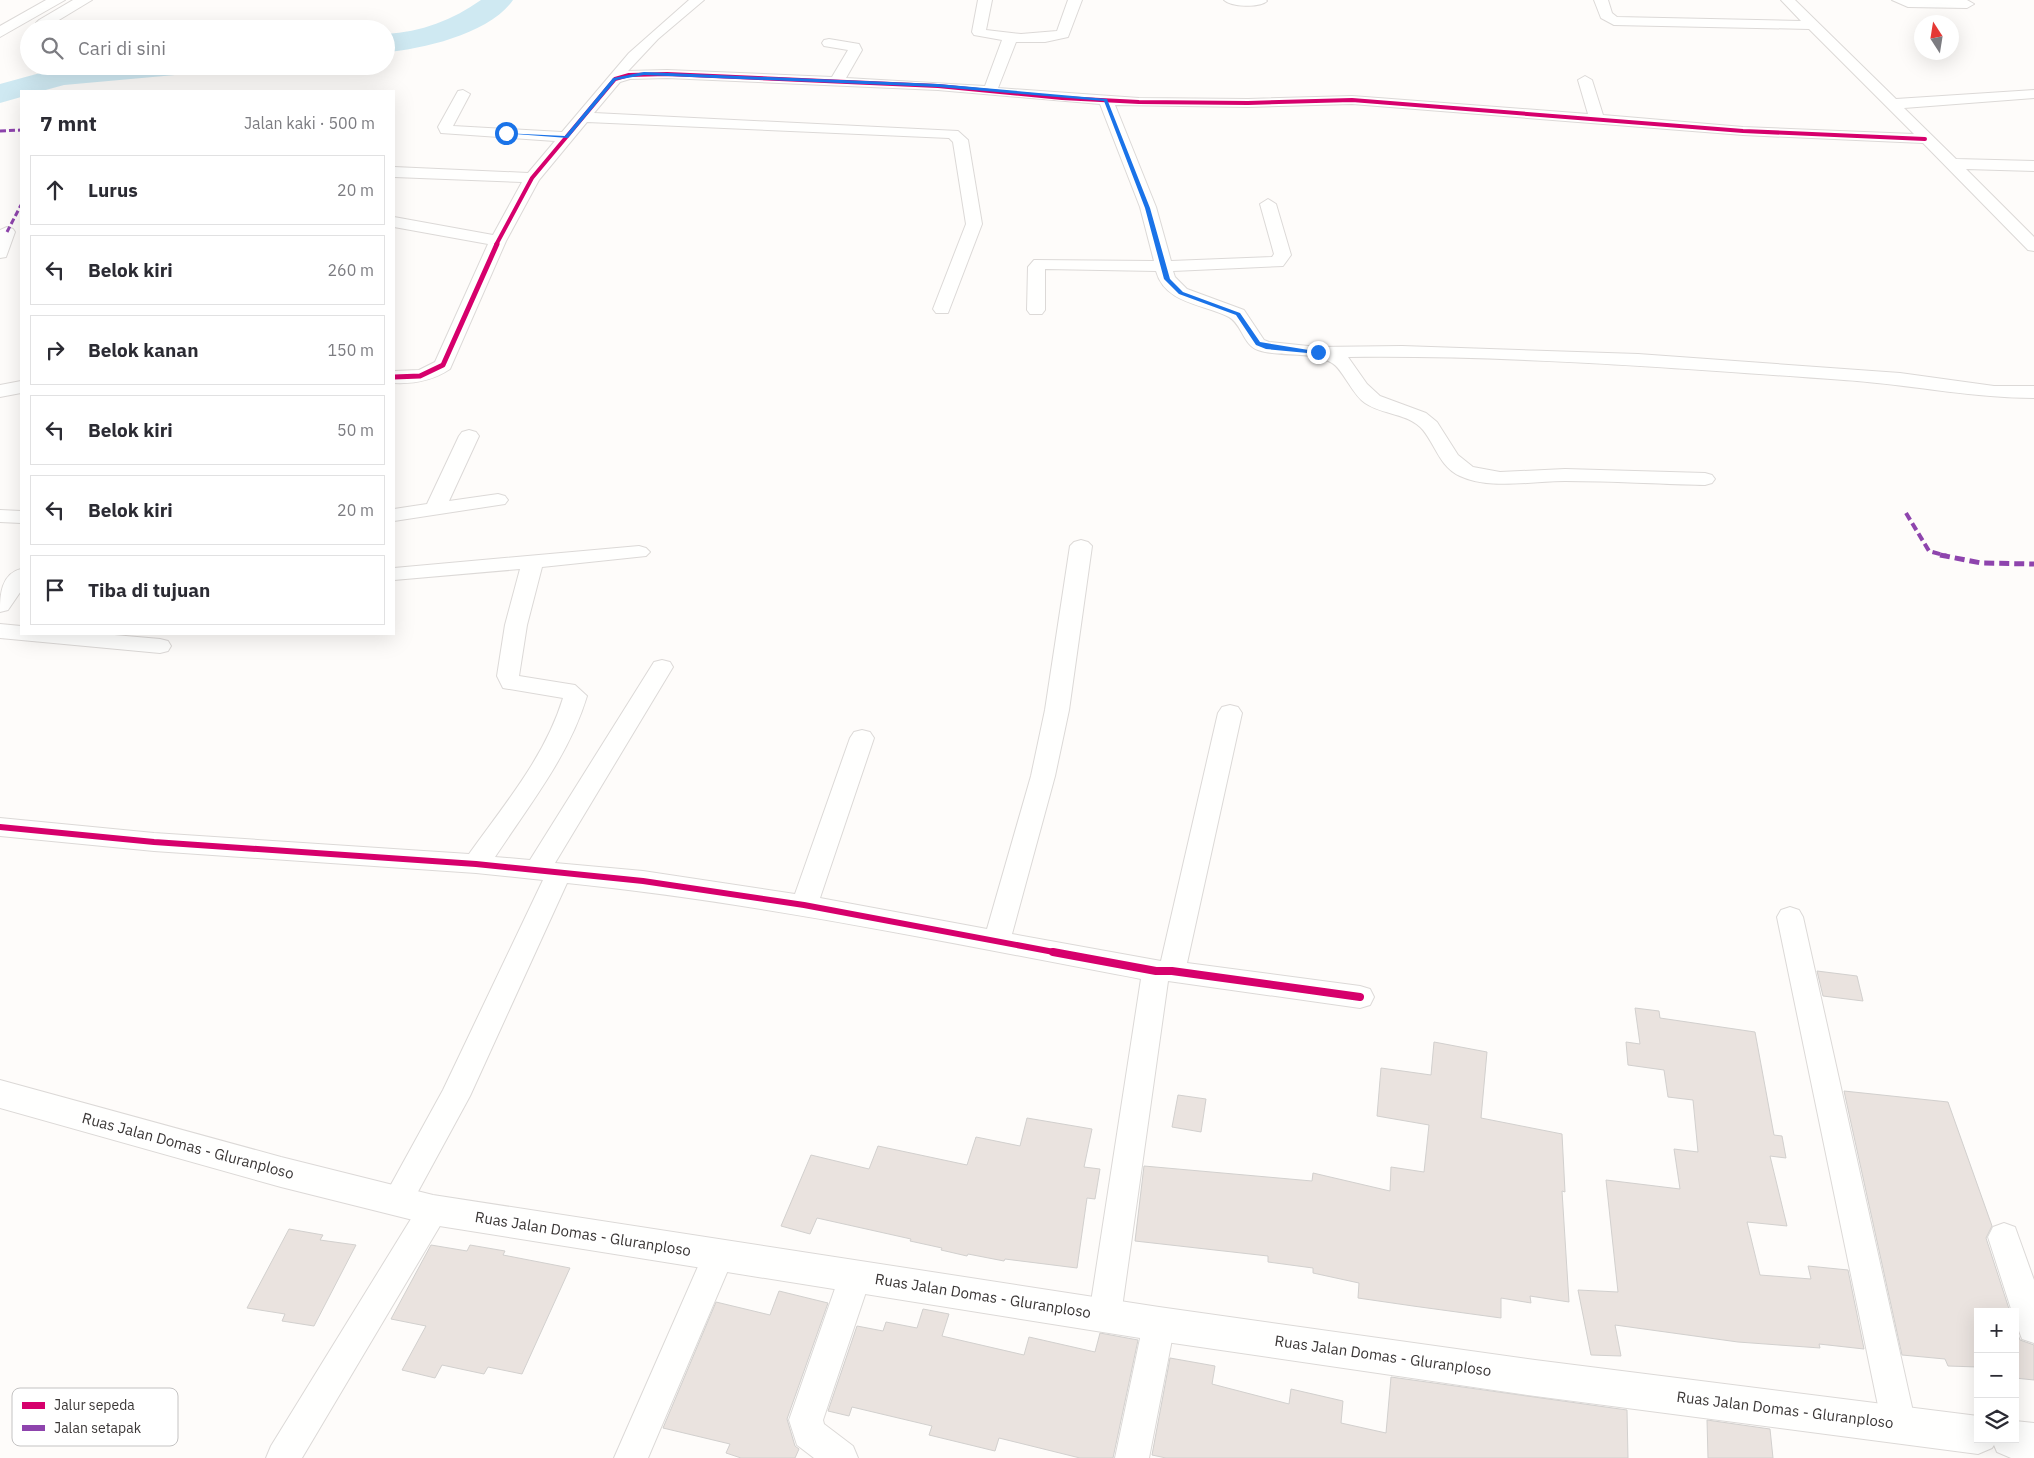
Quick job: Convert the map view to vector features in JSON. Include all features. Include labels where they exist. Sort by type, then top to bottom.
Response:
[{"type":"main road","points":[[22,20],[58,0]]},
{"type":"main road","points":[[49,20],[84,0]]},
{"type":"main road","points":[[0,32],[20,21]]},
{"type":"main road","points":[[0,48],[20,36]]},
{"type":"main road","name":"Ruas Jalan Domas - Gluranploso","points":[[2,1097],[281,1172],[433,1210],[1159,1324],[1535,1378],[1974,1434]]},
{"type":"main road","points":[[2019,1440],[2034,1442]]},
{"type":"street","points":[[395,377],[416,378],[428,375],[443,364],[498,241],[532,178],[615,79],[631,56],[664,26],[697,0]]},
{"type":"street","points":[[986,0],[979,32],[1010,36],[1047,37],[1063,34],[1074,0]]},
{"type":"street","points":[[1231,0],[1260,1]]},
{"type":"street","points":[[1601,0],[1606,15],[1614,21],[1812,25]]},
{"type":"street","points":[[1788,0],[2034,246]]},
{"type":"street","points":[[1899,0],[1906,3],[1967,4]]},
{"type":"street","points":[[990,91],[1010,36]]},
{"type":"street","points":[[829,43],[848,44],[854,46],[855,50],[838,81]]},
{"type":"street","points":[[615,79],[644,74],[838,81],[938,86],[1106,100],[1248,103],[1352,100],[1597,121],[1743,131],[1925,139]]},
{"type":"street","points":[[1584,80],[1597,121]]},
{"type":"street","points":[[463,94],[446,130],[567,137]]},
{"type":"street","points":[[1892,104],[2034,94]]},
{"type":"street","points":[[1106,100],[1148,208],[1167,279],[1181,293],[1238,314],[1258,344],[1266,347],[1318,352],[1402,351],[1638,360],[1900,379],[1994,392],[2034,392]]},
{"type":"street","points":[[584,117],[719,121],[953,134],[960,140],[974,224],[942,309]]},
{"type":"street","points":[[1951,164],[2034,166]]},
{"type":"street","points":[[395,172],[532,178]]},
{"type":"street","points":[[1036,310],[1036,267],[1040,264],[1163,266],[1277,262],[1283,255],[1268,204]]},
{"type":"street","points":[[395,222],[498,241]]},
{"type":"street","points":[[0,253],[7,232]]},
{"type":"street","points":[[1318,352],[1340,359],[1360,388],[1373,400],[1419,417],[1430,426],[1450,459],[1467,472],[1500,478],[1565,475],[1705,479]]},
{"type":"street","points":[[0,391],[20,387]]},
{"type":"street","points":[[435,509],[469,436]]},
{"type":"street","points":[[395,515],[498,500]]},
{"type":"street","points":[[0,516],[20,517]]},
{"type":"street","points":[[997,941],[1043,776],[1057,710],[1081,546]]},
{"type":"street","points":[[395,574],[639,552]]},
{"type":"street","points":[[476,864],[554,749],[572,708],[575,696],[568,690],[511,683],[508,676],[516,625],[533,561]]},
{"type":"street","points":[[0,605],[20,577]]},
{"type":"street","points":[[0,631],[20,633]]},
{"type":"street","points":[[38,635],[160,646]]},
{"type":"street","points":[[397,1201],[455,1096],[548,871],[662,667]]},
{"type":"street","points":[[1105,1315],[1164,971],[1230,713]]},
{"type":"street","points":[[804,905],[862,738]]},
{"type":"street","points":[[0,827],[154,842],[476,864],[643,881],[804,905],[1164,971],[1360,997]]},
{"type":"street","points":[[1790,917],[1899,1425]]},
{"type":"street","points":[[283,1458],[433,1210]]},
{"type":"street","points":[[2004,1236],[2034,1328]]},
{"type":"street","points":[[631,1458],[718,1256]]},
{"type":"street","points":[[841,1458],[809,1433],[806,1420],[855,1277]]},
{"type":"street","points":[[1132,1458],[1159,1324]]},
{"type":"building","points":[[1817,971],[1857,976],[1863,1001],[1823,996]]},
{"type":"building","points":[[1635,1008],[1659,1011],[1660,1018],[1755,1032],[1774,1135],[1782,1136],[1786,1158],[1770,1156],[1787,1226],[1747,1222],[1760,1275],[1811,1279],[1808,1266],[1848,1270],[1864,1349],[1819,1344],[1820,1348],[1738,1342],[1615,1325],[1621,1356],[1591,1355],[1578,1290],[1618,1292],[1606,1180],[1680,1189],[1674,1149],[1698,1152],[1693,1100],[1668,1097],[1664,1070],[1628,1065],[1626,1042],[1640,1044]]},
{"type":"building","points":[[1434,1042],[1487,1052],[1481,1118],[1562,1134],[1565,1192],[1562,1191],[1569,1302],[1530,1296],[1531,1303],[1501,1298],[1501,1318],[1413,1306],[1358,1298],[1359,1283],[1313,1273],[1313,1268],[1268,1262],[1268,1256],[1135,1241],[1144,1166],[1312,1181],[1313,1173],[1390,1191],[1391,1167],[1424,1172],[1429,1125],[1377,1116],[1381,1068],[1431,1075]]},
{"type":"building","points":[[1844,1091],[1948,1102],[1992,1226],[1986,1238],[2009,1308],[1974,1308],[1974,1367],[1948,1366],[1945,1359],[1902,1355]]},
{"type":"building","points":[[1178,1095],[1206,1099],[1201,1132],[1172,1127]]},
{"type":"building","points":[[1027,1118],[1092,1129],[1084,1167],[1100,1169],[1095,1199],[1087,1198],[1077,1268],[1005,1259],[1004,1261],[968,1254],[967,1256],[910,1241],[911,1239],[817,1218],[810,1234],[781,1226],[811,1155],[869,1169],[878,1146],[967,1165],[976,1137],[1020,1146]]},
{"type":"building","points":[[289,1229],[323,1235],[320,1240],[356,1245],[314,1326],[282,1321],[285,1314],[247,1308]]},
{"type":"building","points":[[431,1245],[467,1251],[470,1245],[505,1251],[503,1255],[570,1268],[522,1374],[488,1367],[484,1374],[442,1365],[435,1378],[402,1370],[426,1326],[391,1319]]},
{"type":"building","points":[[779,1291],[828,1303],[787,1419],[795,1446],[799,1449],[795,1458],[741,1458],[726,1453],[730,1444],[663,1428],[716,1302],[770,1315]]},
{"type":"building","points":[[923,1309],[949,1314],[942,1336],[1024,1355],[1029,1337],[1095,1352],[1100,1333],[1138,1340],[1113,1458],[1080,1458],[999,1438],[995,1451],[929,1435],[932,1426],[852,1407],[849,1416],[828,1411],[857,1326],[883,1331],[886,1322],[917,1328]]},
{"type":"building","points":[[2019,1337],[2020,1340],[2034,1345],[2034,1380],[2019,1378]]},
{"type":"building","points":[[1170,1358],[1215,1366],[1212,1384],[1289,1404],[1291,1389],[1343,1401],[1341,1423],[1386,1433],[1391,1377],[1627,1410],[1628,1458],[1166,1458],[1152,1455]]},
{"type":"building","points":[[1707,1420],[1770,1429],[1773,1458],[1708,1458]]},
{"type":"waterway","points":[[395,42],[413,41],[470,21],[499,0]]},
{"type":"waterway","points":[[0,94],[62,76],[73,75]]},
{"type":"marked path","points":[[0,131],[20,130]]},
{"type":"marked path","points":[[7,232],[20,207]]},
{"type":"marked path","points":[[1906,513],[1929,551],[1936,554],[1981,563],[2034,564]]},
{"type":"cycle path","points":[[395,377],[420,376],[443,365],[498,241],[532,178],[615,79],[629,75],[667,74],[938,86],[1062,98],[1139,102],[1248,103],[1352,100],[1743,131],[1925,139]]},
{"type":"cycle path","points":[[0,827],[154,842],[476,864],[643,881],[804,905],[1156,971],[1172,971],[1360,997]]},
{"type":"route","points":[[506,133],[567,137],[615,79],[629,75],[644,74],[938,86],[1062,98],[1106,100],[1148,208],[1167,279],[1173,287],[1181,293],[1238,314],[1244,320],[1258,344],[1266,347],[1318,352]]}]
